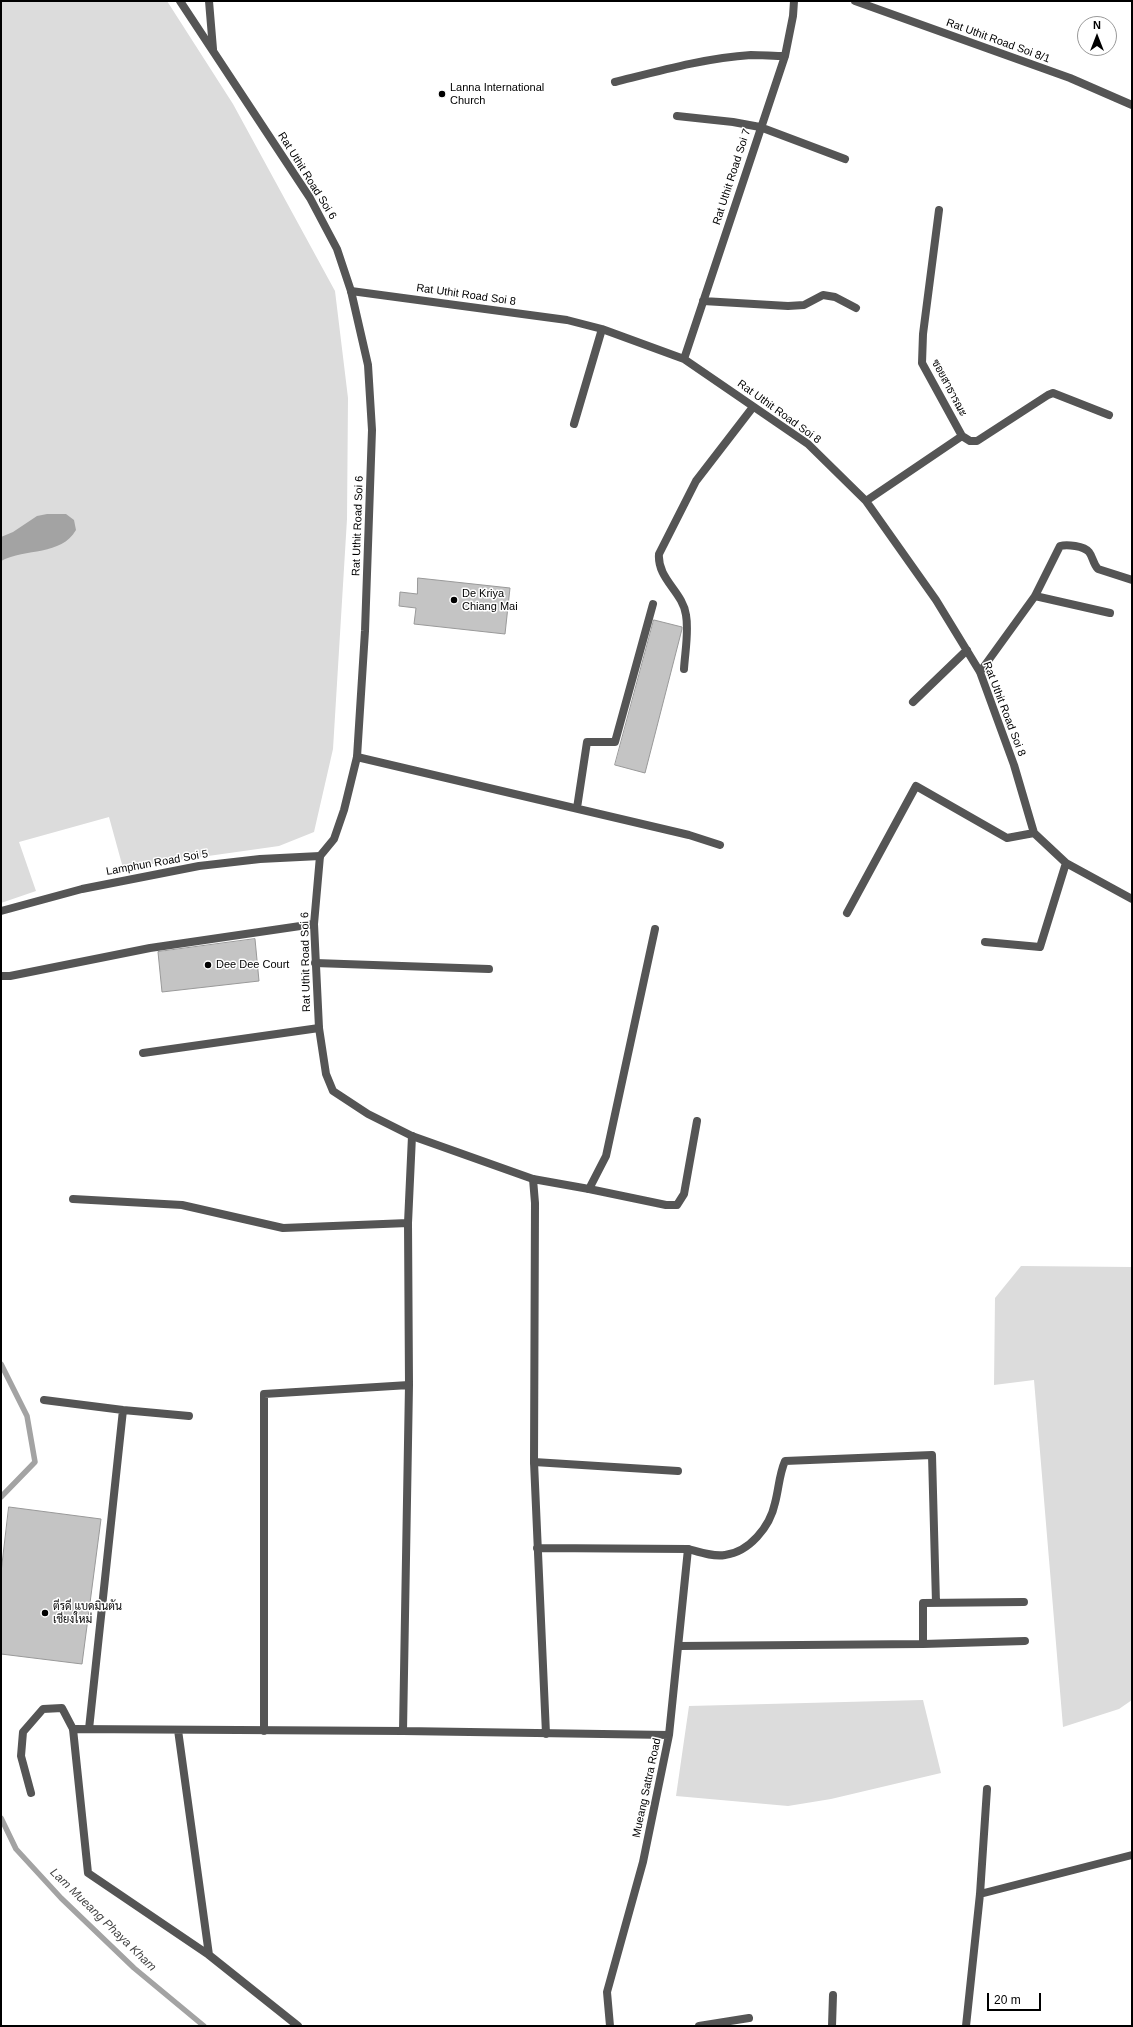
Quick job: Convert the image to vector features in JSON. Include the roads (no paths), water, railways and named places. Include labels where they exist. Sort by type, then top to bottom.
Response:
[{"type":"street","name":"Rat Uthit Road Soi 6","points":[[180,1],[310,198],[337,249],[352,291],[368,365],[372,430],[365,616],[357,756],[344,810],[334,839],[320,856],[314,924],[315,963],[319,1028],[324,1063],[334,1091],[368,1114],[412,1136]]},
{"type":"street","points":[[210,1],[212,49]]},
{"type":"street","name":"Rat Uthit Road Soi 7","points":[[684,359],[785,56],[793,16],[794,1]]},
{"type":"street","name":"Rat Uthit Road Soi 8/1","points":[[855,1],[1070,78],[1132,106]]},
{"type":"street","points":[[615,82],[663,70],[718,60],[751,55],[785,56]]},
{"type":"street","points":[[677,116],[733,122],[760,128],[845,159]]},
{"type":"street","name":"ซอยสาธารณะ","points":[[939,210],[923,334],[922,363],[962,436]]},
{"type":"street","name":"Rat Uthit Road Soi 8","points":[[352,291],[567,320],[602,329],[684,359],[808,444],[866,501],[936,600],[980,672],[1014,765],[1034,833]]},
{"type":"street","points":[[703,301],[788,306],[804,304],[824,295],[836,297],[856,308]]},
{"type":"street","points":[[574,424],[602,329]]},
{"type":"street","points":[[866,501],[962,436],[970,441],[977,441],[1053,393],[1109,415]]},
{"type":"street","points":[[684,669],[686,615],[683,606],[660,570],[658,563],[659,554],[696,481],[753,407]]},
{"type":"street","points":[[980,672],[1035,596],[1057,549],[1060,546],[1066,545],[1088,551],[1094,565],[1098,569],[1132,580]]},
{"type":"street","points":[[1035,596],[1110,613]]},
{"type":"street","points":[[577,808],[587,742],[615,742],[653,604]]},
{"type":"street","points":[[913,702],[967,650]]},
{"type":"street","points":[[357,756],[689,835],[720,845]]},
{"type":"street","points":[[847,913],[916,786],[1007,838],[1034,833],[1066,863],[1132,899]]},
{"type":"street","name":"Lamphun Road Soi 5","points":[[1,911],[82,889],[199,866],[260,859],[320,856]]},
{"type":"street","points":[[985,942],[1040,947],[1066,863]]},
{"type":"street","points":[[1,976],[10,976],[150,948],[314,924]]},
{"type":"street","points":[[589,1189],[606,1156],[655,929]]},
{"type":"street","points":[[315,963],[489,969]]},
{"type":"street","points":[[143,1053],[319,1028]]},
{"type":"street","points":[[403,1731],[409,1385],[408,1223],[412,1136],[533,1179],[666,1205],[677,1205],[684,1194],[697,1121]]},
{"type":"street","points":[[533,1179],[535,1203],[534,1462],[546,1734]]},
{"type":"street","points":[[73,1199],[182,1205],[283,1228],[408,1223]]},
{"type":"street","points":[[264,1731],[264,1394],[409,1385]]},
{"type":"street","points":[[44,1400],[123,1410],[189,1416]]},
{"type":"street","points":[[89,1729],[123,1410]]},
{"type":"street","points":[[537,1548],[688,1549],[723,1555],[738,1552],[763,1532],[775,1505],[780,1473],[785,1461],[932,1455],[936,1603]]},
{"type":"street","points":[[534,1462],[678,1471]]},
{"type":"street","name":"Mueang Sattra Road","points":[[610,2026],[607,1992],[643,1862],[669,1735],[688,1549]]},
{"type":"street","points":[[923,1644],[923,1603],[1024,1602]]},
{"type":"street","points":[[679,1646],[923,1644],[1025,1641]]},
{"type":"street","points":[[31,1793],[21,1756],[23,1732],[43,1709],[62,1708],[73,1729],[88,1873],[209,1955],[298,2026]]},
{"type":"street","points":[[73,1729],[403,1731],[669,1735]]},
{"type":"street","points":[[178,1730],[209,1955]]},
{"type":"street","points":[[966,2026],[980,1894],[987,1789]]},
{"type":"street","points":[[980,1894],[1132,1855]]},
{"type":"street","points":[[832,2026],[833,1995]]},
{"type":"street","points":[[699,2026],[749,2018]]},
{"type":"waterway","name":"Lam Mueang Phaya Kham","points":[[1,1364],[27,1416],[35,1462],[1,1497]]},
{"type":"waterway","name":"Lam Mueang Phaya Kham","points":[[1,1818],[16,1849],[61,1898],[134,1968],[204,2026]]},
{"type":"place","name":"Lanna International Church","points":[[442,94]]},
{"type":"place","name":"De Kriya Chiang Mai","points":[[454,600]]},
{"type":"place","name":"Dee Dee Court","points":[[208,965]]},
{"type":"place","name":"ตีรดี แบดมินตัน เชียงใหม่","points":[[45,1613]]}]
